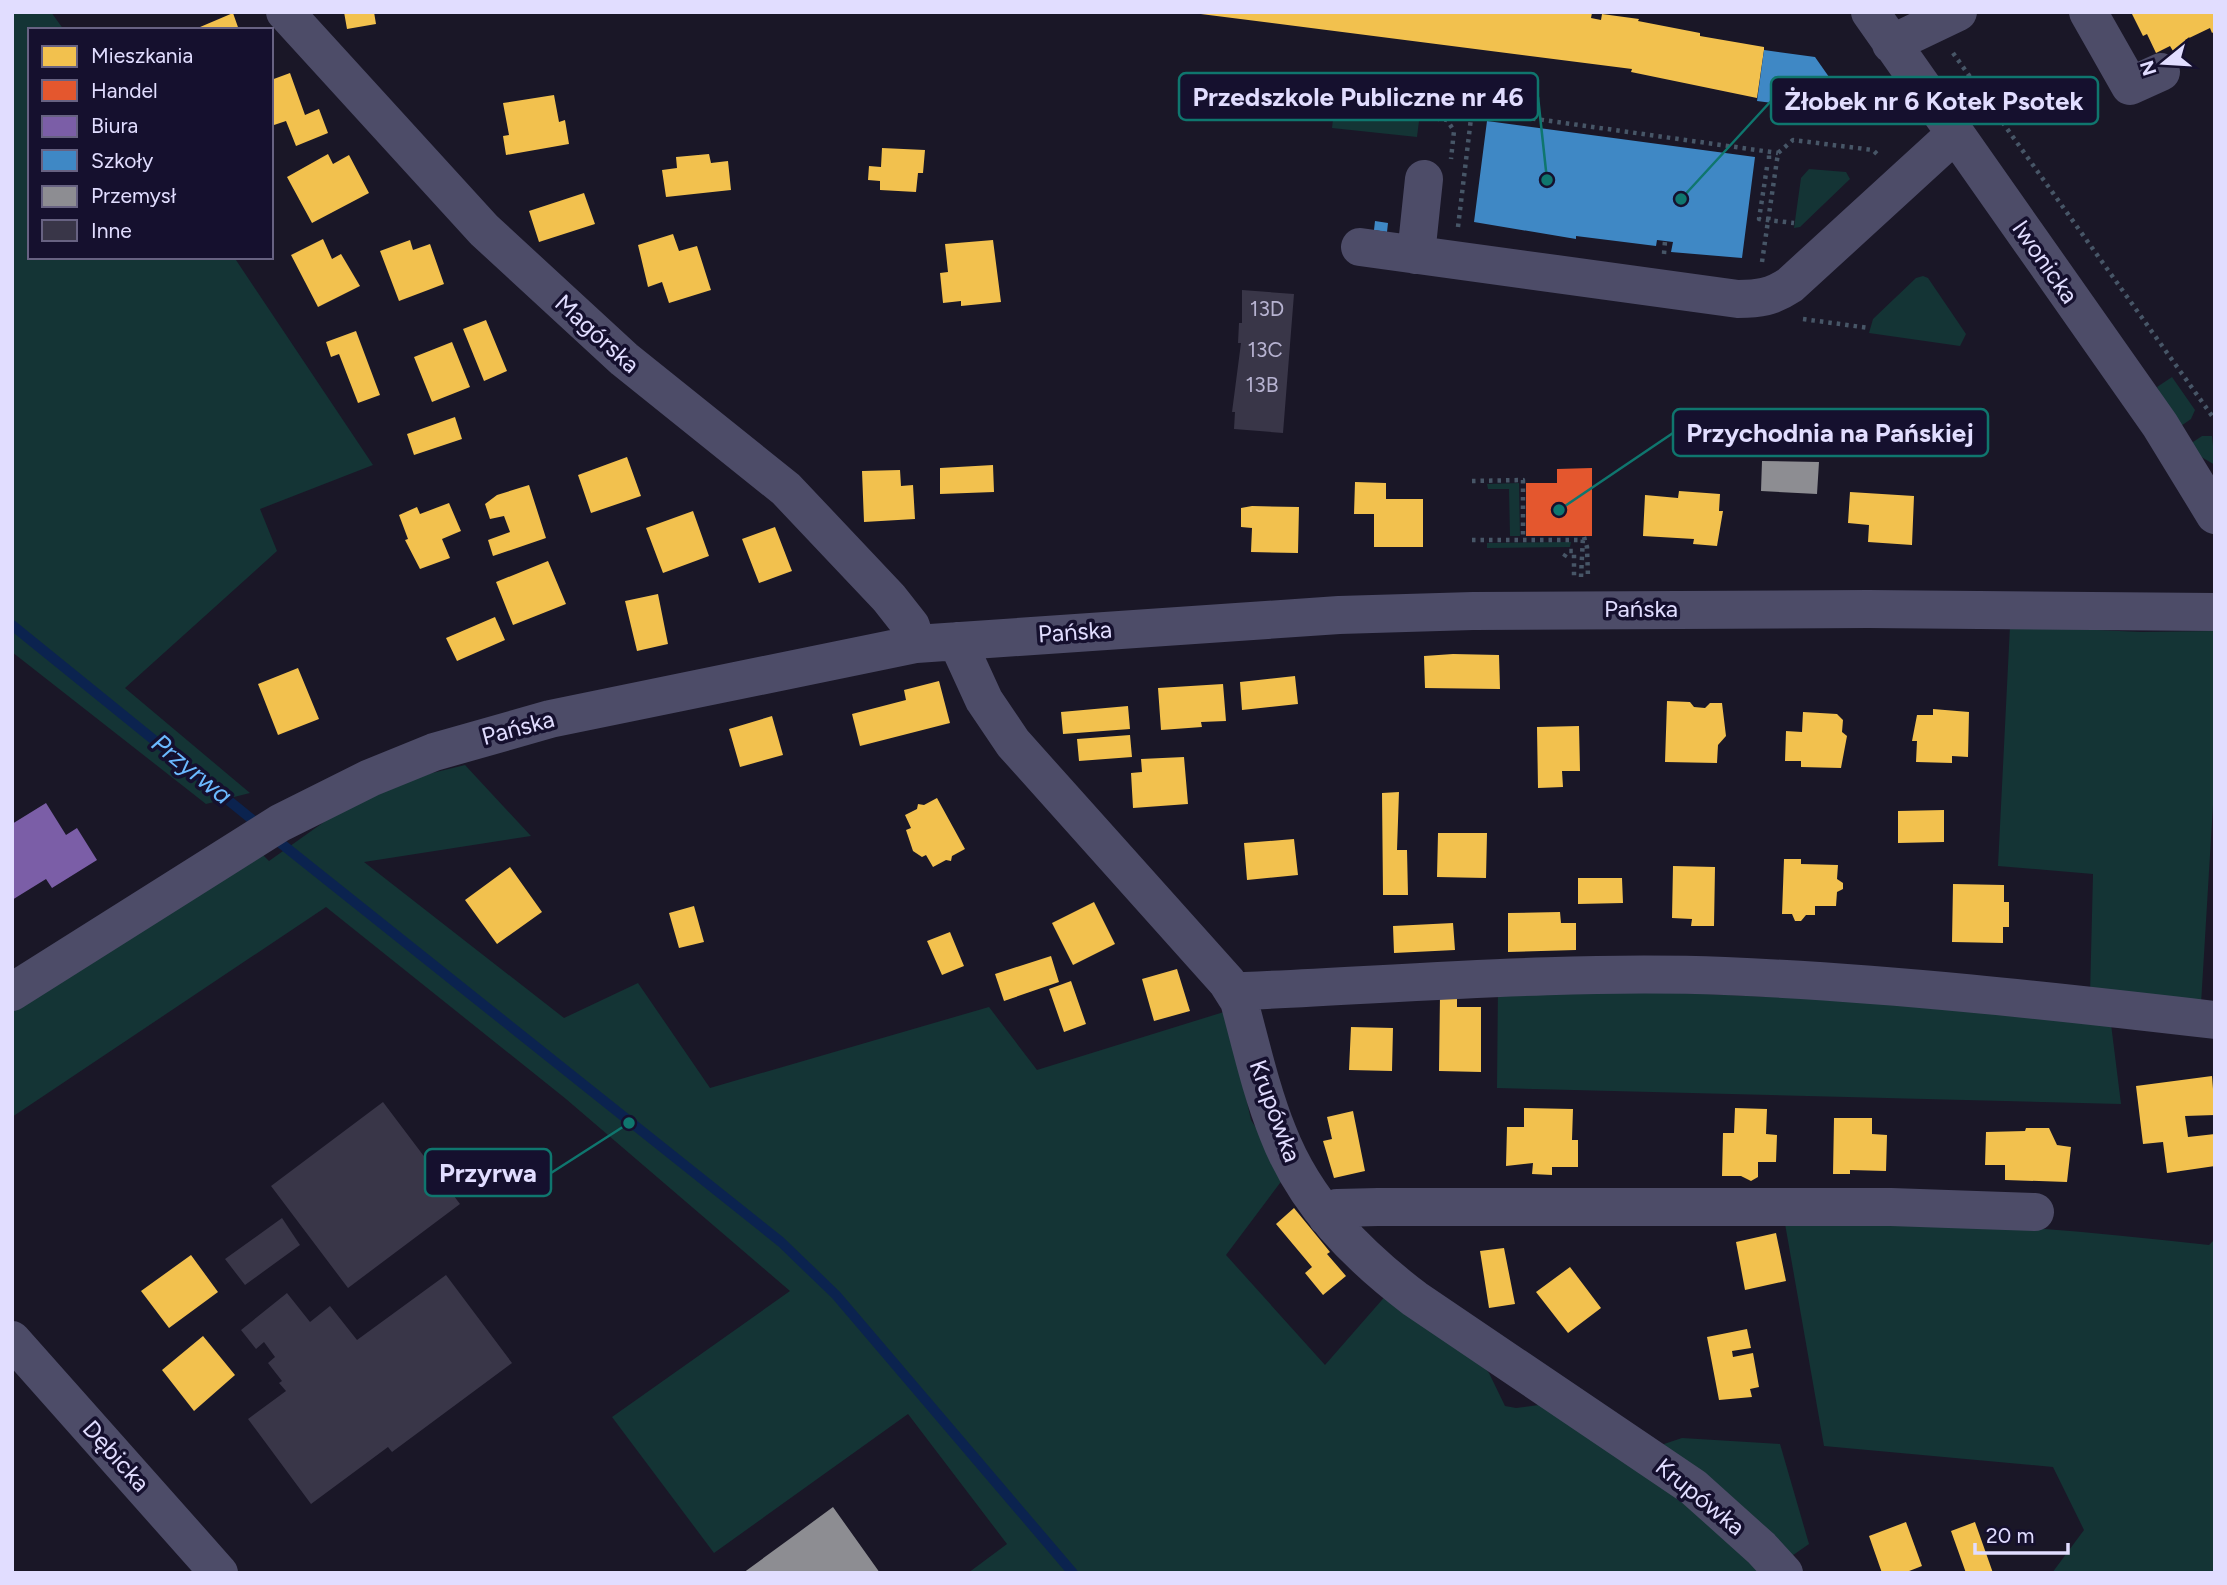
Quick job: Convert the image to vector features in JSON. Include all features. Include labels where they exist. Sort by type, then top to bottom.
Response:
[{"type":"street","name":"Magórska","points":[[285,12],[484,230],[624,359],[786,489],[889,598],[911,626],[916,644]]},
{"type":"street","name":"Iwonicka","points":[[1870,12],[2160,425],[2215,515]]},
{"type":"street","points":[[2088,12],[2130,86],[2161,72]]},
{"type":"street","points":[[1891,44],[1946,18]]},
{"type":"street","points":[[1360,247],[1738,299],[1774,296],[1790,285],[1955,134]]},
{"type":"street","points":[[1416,255],[1424,179]]},
{"type":"street","name":"Pańska","points":[[12,992],[280,823],[370,778],[434,752],[509,729],[720,682],[916,644],[1339,615],[1473,611],[1868,609],[2215,612]]},
{"type":"street","name":"Krupówka","points":[[957,641],[984,700],[1013,743],[1210,961],[1236,995],[1278,1135],[1302,1182],[1326,1217],[1382,1274],[1415,1299],[1693,1487],[1761,1548],[1784,1573]]},
{"type":"street","points":[[1236,995],[1245,991],[1434,980],[1607,975],[1725,976],[2094,1006],[2215,1020]]},
{"type":"street","points":[[1326,1217],[1337,1208],[1378,1207],[1877,1207],[2035,1212]]},
{"type":"street","name":"Dębicka","points":[[12,1340],[219,1573]]},
{"type":"path","points":[[1946,18],[2215,420]]},
{"type":"path","points":[[1458,229],[1472,110],[1778,153]]},
{"type":"path","points":[[1419,116],[1447,120],[1454,131],[1451,160],[1457,169],[1465,170]]},
{"type":"path","points":[[1769,216],[1778,153],[1793,140],[1873,150],[1881,160]]},
{"type":"path","points":[[1769,151],[1769,159]]},
{"type":"path","points":[[1767,167],[1759,219],[1794,223]]},
{"type":"path","points":[[1774,296],[1791,317],[1869,328]]},
{"type":"path","points":[[1472,481],[1523,480],[1523,539]]},
{"type":"path","points":[[1472,540],[1583,538],[1578,586],[1574,551],[1568,551],[1564,556]]},
{"type":"green space","points":[[12,12],[51,12],[63,28],[28,28],[28,259],[235,259],[373,465],[260,509],[277,551],[125,688],[250,793],[206,804],[12,652]]},
{"type":"green space","points":[[1337,86],[1422,97],[1417,137],[1332,128]]},
{"type":"green space","points":[[1809,169],[1846,172],[1850,179],[1800,227],[1794,228],[1801,178]]},
{"type":"green space","points":[[1916,278],[1928,278],[1966,334],[1960,346],[1869,333],[1873,319]]},
{"type":"green space","points":[[2172,377],[2195,410],[2191,419],[2178,428],[2157,387]]},
{"type":"green space","points":[[2202,436],[2212,436],[2215,465],[2198,455],[2190,444]]},
{"type":"green space","points":[[1519,483],[1520,536],[1510,536],[1509,489],[1488,489],[1487,484]]},
{"type":"green space","points":[[1571,542],[1570,547],[1487,548],[1487,543]]},
{"type":"green space","points":[[2010,626],[2141,632],[2215,631],[2215,772],[2201,1004],[2090,996],[2093,874],[1998,866]]},
{"type":"green space","points":[[465,765],[531,836],[364,862],[564,1018],[638,983],[710,1088],[989,1007],[1037,1070],[1227,1011],[1251,1120],[1286,1175],[1226,1255],[1325,1365],[1388,1293],[1477,1359],[1489,1373],[1505,1406],[1516,1408],[1553,1403],[1636,1459],[1771,1573],[968,1573],[1007,1544],[908,1414],[714,1553],[612,1417],[790,1291],[566,1099],[326,907],[12,1117],[12,1011],[262,854],[269,861],[338,812],[420,776]]},
{"type":"green space","points":[[1498,985],[1962,1005],[2111,1024],[2121,1104],[1497,1088]]},
{"type":"green space","points":[[1784,1218],[1997,1226],[2209,1245],[2215,1239],[2215,1573],[2052,1573],[2084,1530],[2053,1467],[1824,1446]]},
{"type":"green space","points":[[1682,1438],[1780,1444],[1809,1544],[1786,1560],[1655,1447]]},
{"type":"building: Mieszkania","points":[[344,12],[374,12],[376,24],[347,29]]},
{"type":"building: Mieszkania","points":[[1185,12],[1587,12],[1592,13],[1591,18],[1601,20],[1602,14],[1639,19],[1638,21],[1700,33],[1700,36],[1764,47],[1764,50],[1757,98],[1631,72],[1632,69]]},
{"type":"building: Mieszkania","points":[[2131,12],[2215,12],[2215,31],[2212,33],[2210,28],[2185,40],[2187,44],[2173,51],[2170,46],[2156,53],[2147,34],[2143,36]]},
{"type":"building: Mieszkania","points":[[233,13],[238,28],[198,28]]},
{"type":"building: Mieszkania","points":[[290,73],[305,115],[319,109],[328,133],[296,146],[286,121],[273,125],[273,79]]},
{"type":"building: Mieszkania","points":[[554,95],[559,122],[565,120],[569,144],[506,155],[503,136],[509,135],[503,103]]},
{"type":"building: Mieszkania","points":[[882,148],[925,150],[923,173],[918,173],[916,192],[880,190],[880,181],[868,180],[869,166],[881,167]]},
{"type":"building: Mieszkania","points":[[328,154],[333,164],[349,155],[369,193],[312,223],[287,177]]},
{"type":"building: Mieszkania","points":[[709,154],[711,163],[728,161],[731,190],[666,197],[662,170],[677,168],[676,157]]},
{"type":"building: Mieszkania","points":[[584,193],[595,224],[539,242],[529,211]]},
{"type":"building: Mieszkania","points":[[673,234],[679,251],[697,246],[711,290],[669,303],[662,282],[648,287],[638,245]]},
{"type":"building: Mieszkania","points":[[323,239],[332,259],[341,254],[360,286],[318,307],[291,255]]},
{"type":"building: Mieszkania","points":[[410,240],[413,250],[430,244],[444,284],[399,301],[380,251]]},
{"type":"building: Mieszkania","points":[[993,240],[1001,302],[961,306],[961,301],[943,303],[940,273],[948,272],[945,244]]},
{"type":"building: Mieszkania","points":[[486,320],[507,371],[484,381],[463,329]]},
{"type":"building: Mieszkania","points":[[356,331],[380,395],[358,403],[339,354],[331,357],[326,342]]},
{"type":"building: Mieszkania","points":[[452,342],[470,387],[432,402],[414,357]]},
{"type":"building: Mieszkania","points":[[455,417],[462,439],[414,455],[407,434]]},
{"type":"building: Mieszkania","points":[[627,457],[641,496],[591,513],[578,475]]},
{"type":"building: Mieszkania","points":[[993,465],[994,492],[940,494],[940,468]]},
{"type":"building: Mieszkania","points":[[900,470],[901,486],[913,485],[915,519],[864,522],[862,471]]},
{"type":"building: Mieszkania","points":[[1355,482],[1386,483],[1386,499],[1423,499],[1423,547],[1374,547],[1374,514],[1354,514]]},
{"type":"building: Mieszkania","points":[[529,485],[546,538],[493,556],[488,540],[510,532],[504,516],[490,519],[485,504],[497,495]]},
{"type":"building: Mieszkania","points":[[1679,491],[1720,494],[1719,511],[1723,511],[1717,546],[1693,544],[1694,539],[1643,536],[1645,495],[1678,498]]},
{"type":"building: Mieszkania","points":[[1850,492],[1914,496],[1912,545],[1868,542],[1869,525],[1848,523]]},
{"type":"building: Mieszkania","points":[[449,503],[461,531],[442,539],[450,558],[420,569],[405,540],[408,539],[399,515],[417,507],[420,514]]},
{"type":"building: Mieszkania","points":[[1299,507],[1298,553],[1251,552],[1252,528],[1241,527],[1241,508]]},
{"type":"building: Mieszkania","points":[[693,511],[709,556],[663,573],[646,528]]},
{"type":"building: Mieszkania","points":[[775,527],[792,571],[759,583],[742,539]]},
{"type":"building: Mieszkania","points":[[548,561],[566,604],[513,625],[496,582]]},
{"type":"building: Mieszkania","points":[[658,594],[668,644],[637,651],[625,601]]},
{"type":"building: Mieszkania","points":[[495,617],[505,640],[457,661],[446,638]]},
{"type":"building: Mieszkania","points":[[1499,655],[1500,689],[1425,688],[1424,656]]},
{"type":"building: Mieszkania","points":[[298,668],[319,719],[278,735],[258,684]]},
{"type":"building: Mieszkania","points":[[1295,676],[1298,704],[1242,710],[1240,682]]},
{"type":"building: Mieszkania","points":[[939,681],[950,723],[860,746],[852,714],[906,700],[904,690]]},
{"type":"building: Mieszkania","points":[[1223,684],[1226,721],[1201,722],[1202,727],[1161,730],[1158,688]]},
{"type":"building: Mieszkania","points":[[1667,701],[1690,702],[1694,707],[1705,708],[1710,703],[1722,703],[1726,736],[1718,745],[1717,763],[1665,762]]},
{"type":"building: Mieszkania","points":[[1128,706],[1130,729],[1063,734],[1061,712]]},
{"type":"building: Mieszkania","points":[[1933,709],[1969,712],[1968,757],[1952,756],[1952,763],[1916,762],[1917,741],[1912,741],[1917,715],[1933,715]]},
{"type":"building: Mieszkania","points":[[1803,712],[1837,714],[1843,720],[1842,732],[1847,736],[1841,768],[1801,767],[1801,761],[1785,761],[1786,731],[1802,732]]},
{"type":"building: Mieszkania","points":[[772,716],[783,755],[740,767],[729,729]]},
{"type":"building: Mieszkania","points":[[1579,726],[1580,771],[1562,771],[1563,787],[1538,788],[1537,727]]},
{"type":"building: Mieszkania","points":[[1130,735],[1132,757],[1079,761],[1077,739]]},
{"type":"building: Mieszkania","points":[[1184,757],[1188,804],[1133,808],[1131,773],[1142,772],[1141,759]]},
{"type":"building: Mieszkania","points":[[1399,792],[1397,850],[1407,850],[1408,895],[1383,895],[1382,793]]},
{"type":"building: Mieszkania","points":[[937,798],[965,849],[952,856],[951,861],[946,860],[933,867],[926,855],[922,857],[913,851],[906,830],[911,828],[905,815],[917,809],[918,804],[924,805]]},
{"type":"building: Mieszkania","points":[[1944,810],[1944,842],[1898,843],[1898,811]]},
{"type":"building: Mieszkania","points":[[1438,833],[1487,833],[1486,878],[1437,877]]},
{"type":"building: Mieszkania","points":[[1294,839],[1298,875],[1247,880],[1244,843]]},
{"type":"building: Mieszkania","points":[[1784,859],[1801,859],[1801,864],[1838,865],[1837,879],[1843,883],[1843,889],[1837,892],[1836,906],[1815,906],[1815,915],[1806,915],[1801,921],[1795,921],[1792,914],[1782,914]]},
{"type":"building: Mieszkania","points":[[1673,866],[1715,867],[1714,926],[1691,926],[1692,919],[1672,918]]},
{"type":"building: Mieszkania","points":[[510,867],[542,912],[497,944],[465,900]]},
{"type":"building: Mieszkania","points":[[1578,878],[1622,878],[1623,903],[1578,904]]},
{"type":"building: Mieszkania","points":[[1953,884],[2004,885],[2004,902],[2009,902],[2009,927],[2003,927],[2003,943],[1952,942]]},
{"type":"building: Mieszkania","points":[[1094,902],[1115,944],[1073,965],[1052,923]]},
{"type":"building: Mieszkania","points":[[694,906],[704,942],[679,948],[669,913]]},
{"type":"building: Mieszkania","points":[[1560,912],[1561,923],[1576,923],[1576,950],[1508,952],[1508,913]]},
{"type":"building: Mieszkania","points":[[1453,923],[1455,950],[1394,953],[1393,926]]},
{"type":"building: Mieszkania","points":[[950,932],[964,966],[942,975],[927,941]]},
{"type":"building: Mieszkania","points":[[1051,956],[1059,982],[1004,1001],[995,974]]},
{"type":"building: Mieszkania","points":[[1177,969],[1190,1011],[1154,1021],[1142,979]]},
{"type":"building: Mieszkania","points":[[1071,981],[1086,1024],[1064,1032],[1049,989]]},
{"type":"building: Mieszkania","points":[[1440,995],[1457,996],[1457,1007],[1481,1007],[1481,1072],[1439,1071]]},
{"type":"building: Mieszkania","points":[[1351,1027],[1393,1028],[1392,1071],[1349,1070]]},
{"type":"building: Mieszkania","points":[[2212,1076],[2215,1115],[2185,1116],[2188,1137],[2215,1134],[2215,1166],[2167,1173],[2163,1142],[2143,1144],[2136,1086]]},
{"type":"building: Mieszkania","points":[[1524,1108],[1573,1109],[1572,1140],[1578,1140],[1578,1167],[1552,1167],[1552,1175],[1532,1174],[1533,1163],[1506,1166],[1507,1127],[1524,1127]]},
{"type":"building: Mieszkania","points":[[1735,1108],[1767,1109],[1766,1134],[1777,1135],[1776,1162],[1758,1162],[1758,1177],[1751,1181],[1741,1176],[1722,1176],[1723,1133],[1734,1133]]},
{"type":"building: Mieszkania","points":[[1353,1111],[1365,1171],[1334,1178],[1323,1141],[1332,1139],[1327,1117]]},
{"type":"building: Mieszkania","points":[[1834,1118],[1872,1118],[1872,1134],[1887,1135],[1886,1171],[1850,1170],[1850,1174],[1833,1174]]},
{"type":"building: Mieszkania","points":[[2026,1128],[2049,1128],[2057,1145],[2071,1147],[2067,1182],[2005,1180],[2005,1165],[1985,1165],[1986,1132],[2025,1131]]},
{"type":"building: Mieszkania","points":[[1294,1208],[1346,1276],[1323,1295],[1305,1273],[1312,1267],[1276,1224]]},
{"type":"building: Mieszkania","points":[[1776,1233],[1786,1281],[1745,1290],[1736,1242]]},
{"type":"building: Mieszkania","points":[[1504,1248],[1515,1304],[1489,1308],[1480,1251]]},
{"type":"building: Mieszkania","points":[[191,1255],[218,1292],[169,1328],[141,1291]]},
{"type":"building: Mieszkania","points":[[1570,1267],[1601,1308],[1568,1333],[1536,1292]]},
{"type":"building: Mieszkania","points":[[1747,1329],[1751,1348],[1732,1351],[1733,1357],[1753,1353],[1759,1387],[1750,1389],[1752,1397],[1719,1400],[1707,1337]]},
{"type":"building: Mieszkania","points":[[203,1336],[235,1375],[194,1411],[162,1370]]},
{"type":"building: Mieszkania","points":[[1906,1522],[1922,1566],[1904,1573],[1882,1573],[1869,1536]]},
{"type":"building: Mieszkania","points":[[1975,1522],[1993,1573],[1966,1573],[1951,1531]]},
{"type":"building: Handel","points":[[1592,468],[1592,536],[1526,536],[1526,483],[1557,483],[1557,469]]},
{"type":"building: Biura","points":[[46,803],[66,835],[77,828],[97,860],[52,888],[46,879],[12,900],[12,824]]},
{"type":"building: Szkoły","points":[[1764,50],[1815,57],[1862,124],[1787,115],[1789,105],[1757,101]]},
{"type":"building: Szkoły","points":[[1487,121],[1755,157],[1742,258],[1671,252],[1673,242],[1657,240],[1656,246],[1576,236],[1576,239],[1474,222]]},
{"type":"building: Szkoły","points":[[1375,221],[1388,223],[1387,232],[1374,230]]},
{"type":"building: Przemysł","points":[[1762,461],[1819,462],[1817,494],[1761,491]]},
{"type":"building: Przemysł","points":[[833,1507],[880,1573],[743,1573],[795,1535]]},
{"type":"building: Inne","points":[[1242,290],[1294,294],[1283,433],[1234,429],[1235,412],[1232,412],[1241,343],[1238,343],[1239,323],[1242,323]]},
{"type":"building: Inne","points":[[383,1102],[460,1204],[348,1288],[271,1186]]},
{"type":"building: Inne","points":[[282,1218],[300,1245],[245,1285],[225,1259]]},
{"type":"building: Inne","points":[[446,1275],[512,1363],[392,1452],[388,1447],[311,1504],[248,1419],[286,1391],[268,1363],[275,1357],[264,1342],[256,1349],[241,1330],[287,1293],[310,1322],[330,1306],[357,1340]]},
{"type":"waterway","name":"Przyrwa","points":[[12,625],[259,825]]},
{"type":"waterway","name":"Przyrwa","points":[[273,837],[781,1242],[836,1295],[1073,1573]]},
{"type":"place","name":"Przedszkole Publiczne nr 46","points":[[1547,180]]},
{"type":"place","name":"Żłobek nr 6 Kotek Psotek","points":[[1681,199]]},
{"type":"place","name":"Przychodnia na Pańskiej","points":[[1559,510]]},
{"type":"place","name":"Przyrwa","points":[[629,1123]]}]
